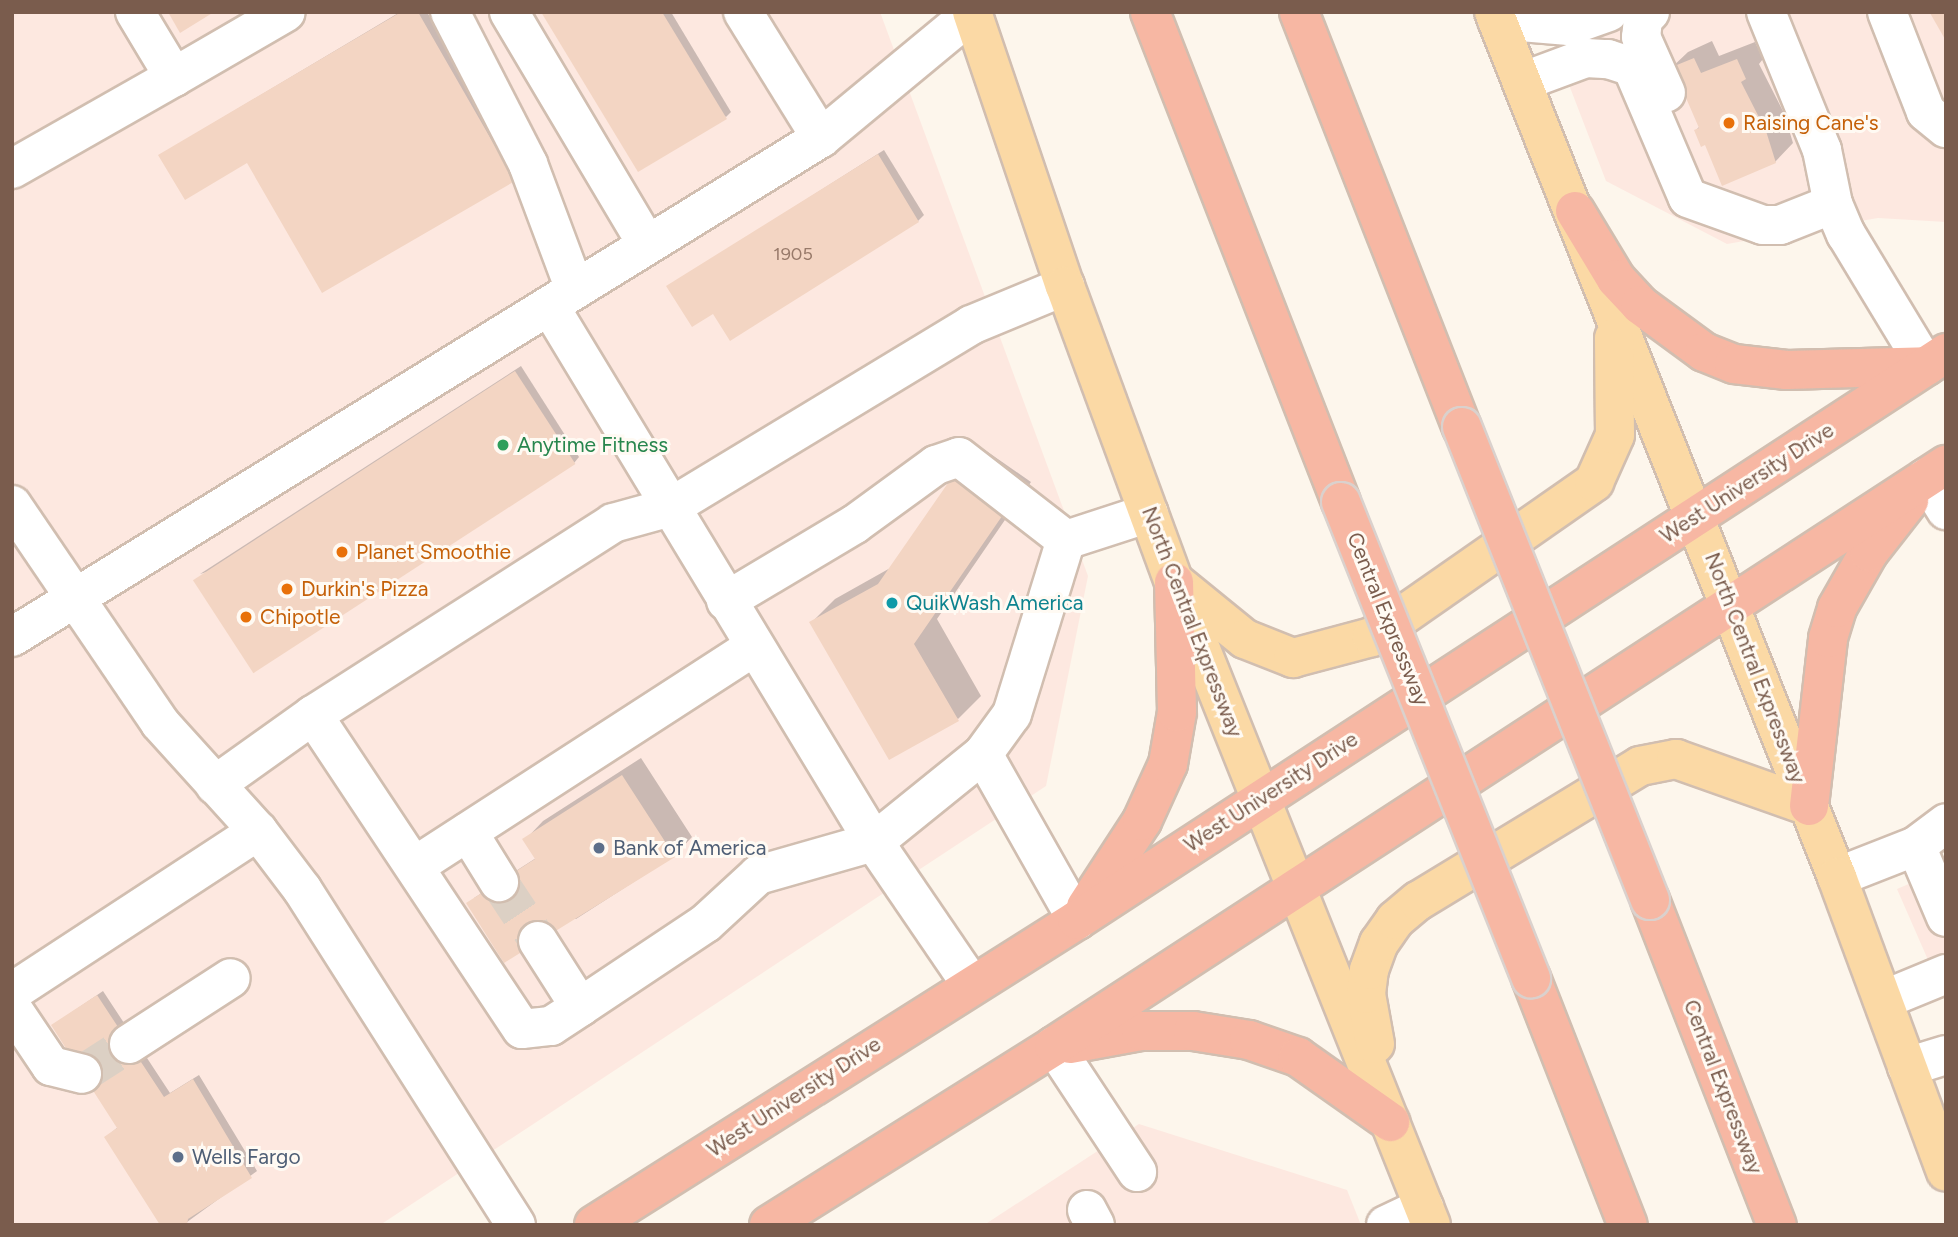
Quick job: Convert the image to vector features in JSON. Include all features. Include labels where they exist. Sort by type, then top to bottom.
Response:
[{"type":"highway","name":"Central Expressway","points":[[1299,12],[1777,1225]]},
{"type":"highway","name":"Central Expressway","points":[[1153,22],[1628,1225]]},
{"type":"highway","points":[[1575,211],[1616,279],[1640,305],[1704,352],[1734,364],[1787,370],[1936,359]]},
{"type":"highway","name":"West University Drive","points":[[594,1225],[971,984],[1077,920],[1936,359]]},
{"type":"highway","points":[[769,1225],[1054,1046],[1730,607],[1939,484]]},
{"type":"highway","points":[[1809,806],[1828,638],[1837,608],[1869,552],[1939,484]]},
{"type":"highway","points":[[1077,920],[1142,821],[1168,764],[1177,712],[1174,582]]},
{"type":"highway","points":[[1054,1046],[1141,1031],[1193,1031],[1249,1040],[1298,1057],[1390,1122]]},
{"type":"main road","name":"North Central Expressway","points":[[972,12],[1065,286],[1174,582],[1428,1216]]},
{"type":"main road","name":"North Central Expressway","points":[[1496,16],[1696,517],[1837,877],[1907,1067],[1942,1149]]},
{"type":"main road","points":[[1174,582],[1245,639],[1293,658],[1373,636],[1393,624],[1594,482],[1615,435],[1612,307]]},
{"type":"main road","points":[[1390,1122],[1367,982],[1379,943],[1418,901],[1655,760],[1693,764],[1809,806]]},
{"type":"lane","points":[[135,12],[174,77]]},
{"type":"lane","points":[[12,169],[286,12]]},
{"type":"lane","points":[[450,12],[528,164],[563,299],[671,507],[874,842],[971,984]]},
{"type":"lane","points":[[509,12],[648,244]]},
{"type":"lane","points":[[743,12],[821,138]]},
{"type":"lane","points":[[12,637],[821,138],[972,12]]},
{"type":"lane","points":[[1496,16],[1569,26],[1609,12]]},
{"type":"lane","points":[[1619,12],[1632,67],[1688,198],[1763,225],[1780,225],[1833,204]]},
{"type":"lane","points":[[1650,12],[1643,19],[1642,37],[1717,209]]},
{"type":"lane","points":[[1736,12],[1803,167],[1833,204],[1876,287],[1936,359]]},
{"type":"lane","points":[[1766,12],[1822,150],[1833,204]]},
{"type":"lane","points":[[1887,12],[1926,112],[1946,128]]},
{"type":"lane","points":[[1524,81],[1586,58],[1608,59],[1632,67]]},
{"type":"lane","points":[[215,785],[313,715],[613,523],[671,507],[971,325],[1065,286]]},
{"type":"lane","points":[[726,601],[855,524],[925,472],[958,457],[1066,540]]},
{"type":"lane","points":[[12,506],[160,723],[258,831],[302,889],[516,1225]]},
{"type":"lane","points":[[1066,540],[1149,513]]},
{"type":"lane","points":[[313,715],[522,1029],[551,1026],[706,923],[758,875],[874,842],[983,754],[1012,714],[1066,540]]},
{"type":"lane","points":[[415,866],[754,647]]},
{"type":"lane","points":[[983,754],[1077,920]]},
{"type":"lane","points":[[1837,877],[1916,846],[1946,823]]},
{"type":"lane","points":[[12,992],[258,831]]},
{"type":"lane","points":[[468,832],[499,882]]},
{"type":"lane","points":[[1916,846],[1946,917]]},
{"type":"lane","points":[[538,941],[580,1007]]},
{"type":"lane","points":[[1883,1000],[1946,974]]},
{"type":"lane","points":[[129,1044],[231,978]]},
{"type":"lane","points":[[12,1008],[51,1066],[82,1074]]},
{"type":"lane","points":[[1054,1046],[1137,1172]]},
{"type":"lane","points":[[1907,1067],[1946,1055]]},
{"type":"lane","points":[[1386,1225],[1428,1216]]},
{"type":"shaded area","points":[[12,12],[880,12],[1088,576],[1046,786],[380,1225],[12,1225]]},
{"type":"shaded area","points":[[1541,12],[1946,12],[1946,222],[1878,218],[1727,244],[1606,181]]},
{"type":"shaded area","points":[[1946,868],[1946,1001],[1897,889]]},
{"type":"shaded area","points":[[1139,1124],[1347,1190],[1361,1225],[984,1225]]},
{"type":"building","points":[[168,12],[214,12],[180,33]]},
{"type":"building","points":[[401,12],[418,12],[515,181],[322,293],[247,163],[185,200],[158,155]]},
{"type":"building","points":[[541,12],[662,12],[727,119],[638,172]]},
{"type":"building","points":[[1946,12],[1946,41],[1930,13]]},
{"type":"building","name":"Raising Cane's","points":[[1694,58],[1701,73],[1737,59],[1746,79],[1741,82],[1766,131],[1776,163],[1722,186],[1705,145],[1701,147],[1694,130],[1699,128],[1683,91],[1667,69]]},
{"type":"building","points":[[878,154],[919,222],[730,341],[713,314],[692,327],[666,286]]},
{"type":"building","points":[[515,371],[575,464],[253,673],[193,580]]},
{"type":"building","name":"QuikWash America","points":[[957,470],[1009,506],[914,644],[959,721],[889,760],[809,622],[878,584]]},
{"type":"building","name":"Bank of America","points":[[622,775],[675,857],[504,963],[466,903],[535,859],[522,839]]},
{"type":"building","name":"Wells Fargo","points":[[97,995],[164,1097],[193,1079],[252,1178],[188,1219],[187,1225],[160,1225],[104,1137],[117,1128],[51,1025]]},
{"type":"tunnel","points":[[499,882],[538,941]]},
{"type":"tunnel","points":[[82,1074],[129,1044]]},
{"type":"place","name":"Raising Cane's","points":[[1729,123]]},
{"type":"place","name":"Anytime Fitness","points":[[503,445]]},
{"type":"place","name":"Planet Smoothie","points":[[342,552]]},
{"type":"place","name":"Durkin's Pizza","points":[[287,589]]},
{"type":"place","name":"QuikWash America","points":[[892,603]]},
{"type":"place","name":"Chipotle","points":[[246,617]]},
{"type":"place","name":"Bank of America","points":[[599,848]]},
{"type":"place","name":"Wells Fargo","points":[[178,1157]]}]
